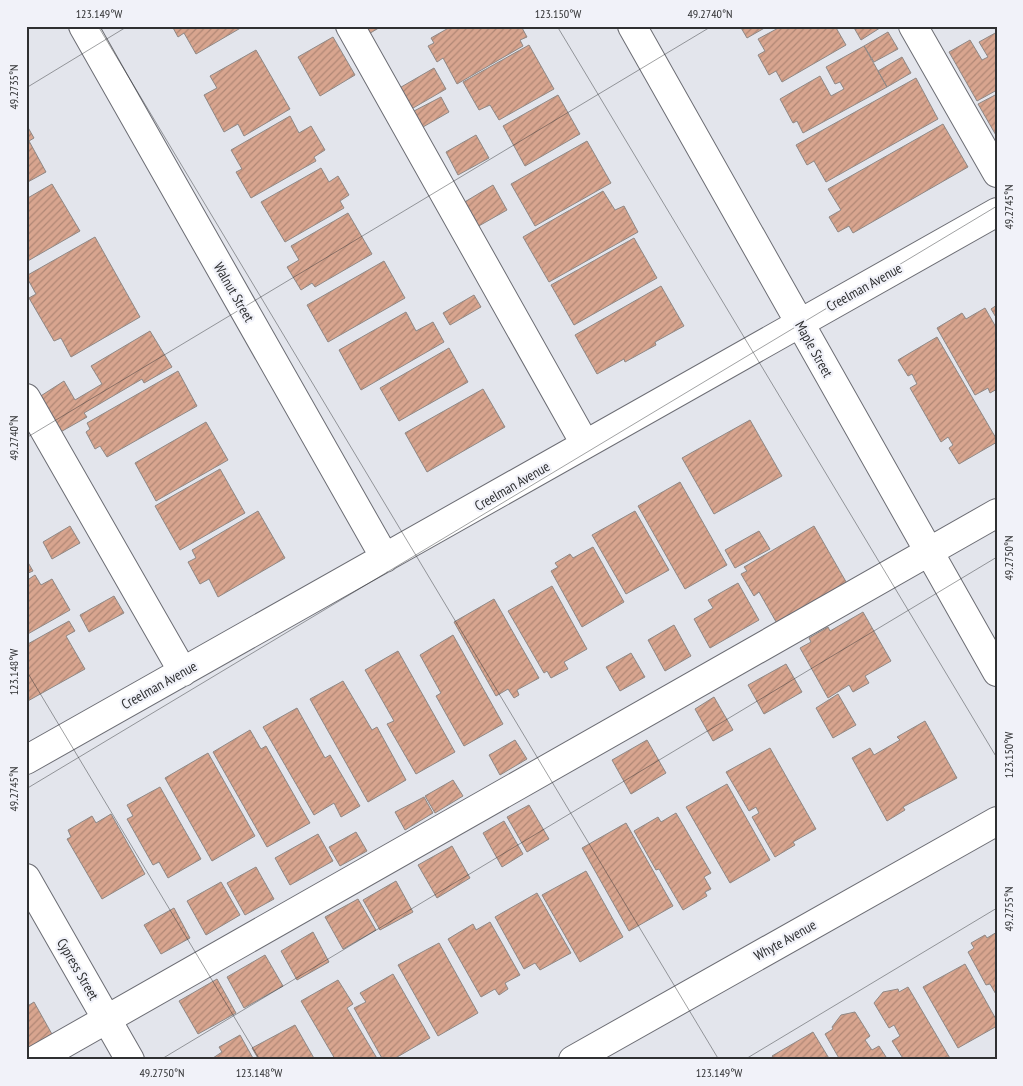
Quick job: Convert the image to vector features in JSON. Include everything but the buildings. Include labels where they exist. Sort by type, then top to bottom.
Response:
[{"type":"street","name":"Walnut Street","points":[[83,26],[385,558]]},
{"type":"street","points":[[350,26],[585,444]]},
{"type":"street","name":"Maple Street","points":[[632,26],[997,672]]},
{"type":"street","points":[[913,26],[997,173]]},
{"type":"street","name":"Creelman Avenue","points":[[26,760],[997,212]]},
{"type":"street","points":[[26,398],[183,672]]},
{"type":"street","points":[[35,1060],[997,513]]},
{"type":"street","name":"Whyte Avenue","points":[[573,1060],[997,821]]},
{"type":"street","name":"Cypress Street","points":[[26,878],[130,1060]]}]
